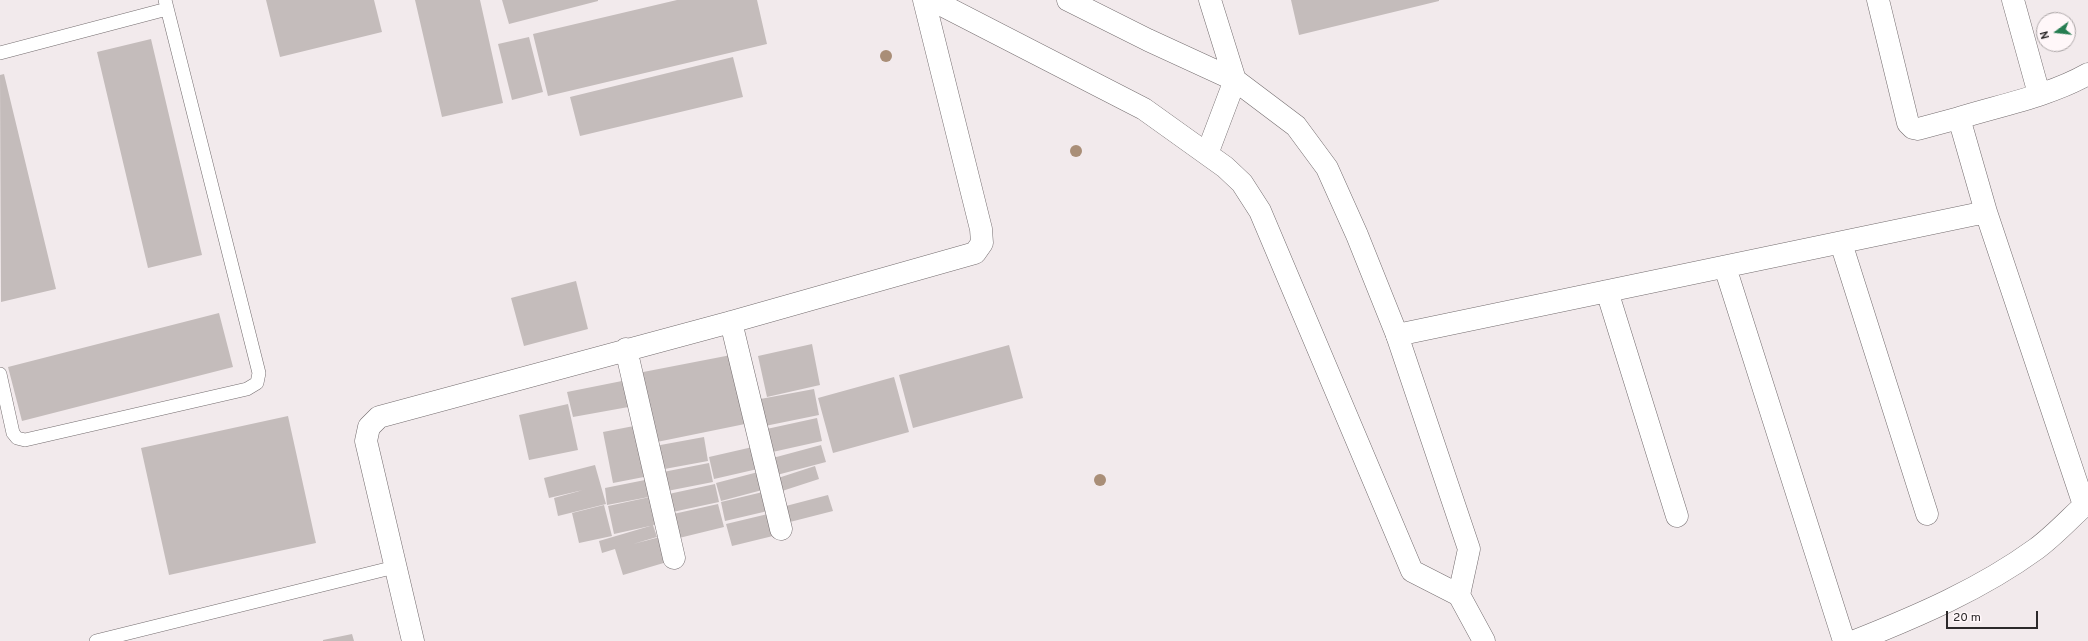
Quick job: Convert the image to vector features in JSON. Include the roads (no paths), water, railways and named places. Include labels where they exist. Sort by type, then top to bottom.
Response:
[{"type":"street","points":[[413,641],[366,441],[369,427],[379,417],[626,349],[731,322],[975,253],[982,243],[981,229],[924,0]]},
{"type":"street","points":[[932,0],[1144,109],[1226,167],[1242,183],[1260,211],[1412,571],[1459,595],[1484,641]]},
{"type":"street","points":[[1068,0],[1148,40],[1235,80],[1296,126],[1327,168],[1357,235],[1397,335],[1469,549],[1459,595]]},
{"type":"street","points":[[1207,154],[1235,80],[1210,0]]},
{"type":"street","points":[[1878,0],[1908,123],[1913,128],[1918,129],[1959,118],[2039,94],[2078,80],[2088,74]]},
{"type":"street","points":[[2012,0],[2039,94]]},
{"type":"street","points":[[1856,641],[1924,613],[1991,578],[2037,548],[2086,503],[1986,212],[1959,118]]},
{"type":"street","points":[[1397,335],[1986,212]]},
{"type":"street","points":[[1841,243],[1927,514]]},
{"type":"street","points":[[1725,266],[1844,641]]},
{"type":"street","points":[[1607,291],[1677,516]]},
{"type":"street","points":[[731,322],[781,529]]},
{"type":"street","points":[[626,349],[674,558]]},
{"type":"lane","points":[[0,53],[166,4],[260,373],[257,383],[247,389],[25,440],[17,438],[13,433],[0,374]]},
{"type":"lane","points":[[96,641],[395,567]]}]
